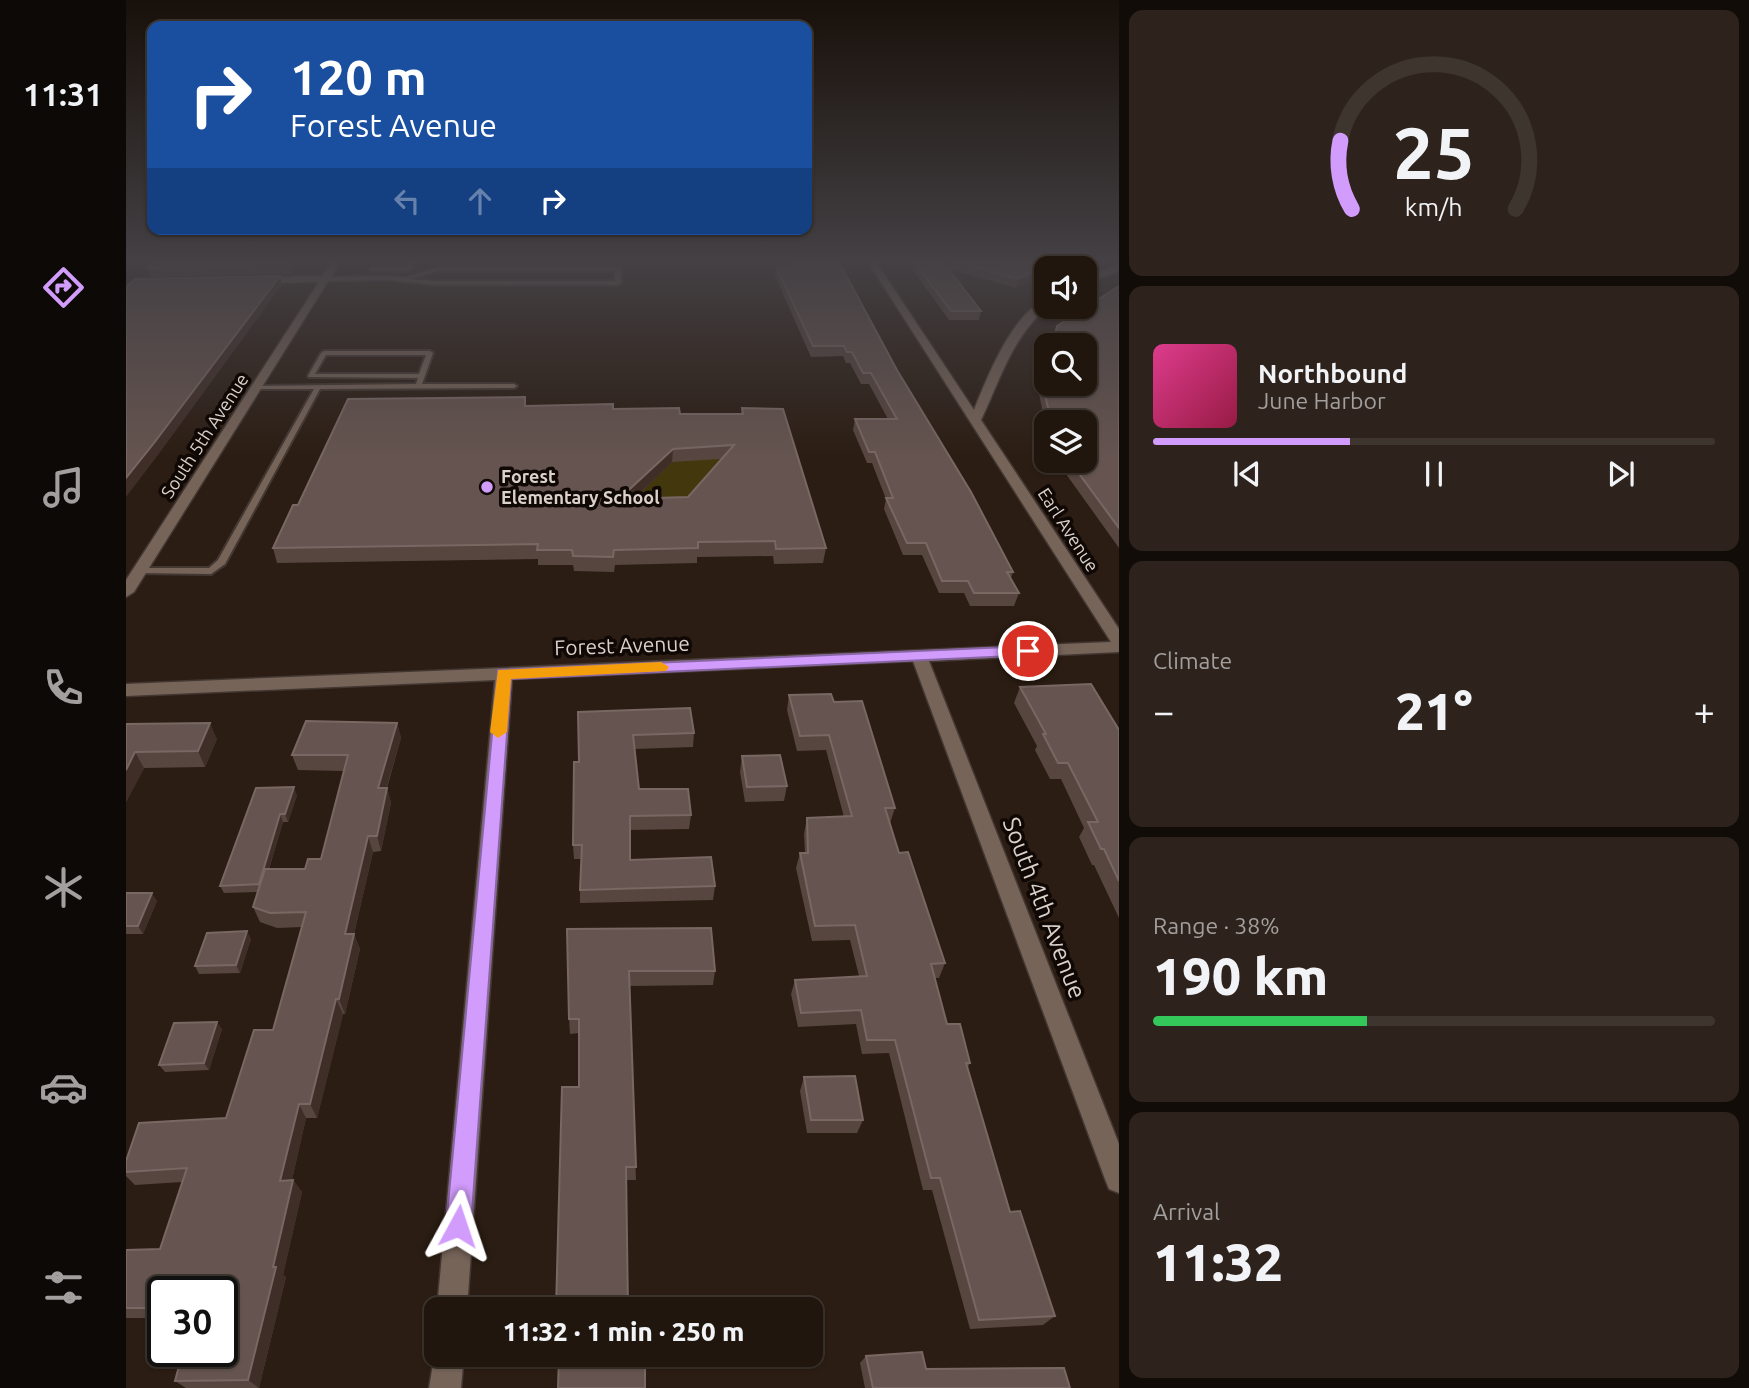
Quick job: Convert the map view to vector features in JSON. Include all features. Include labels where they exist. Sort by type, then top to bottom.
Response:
[{"type":"street","name":"South 5th Avenue","points":[[126,592],[295,327]]},
{"type":"street","name":"Earl Avenue","points":[[915,327],[1119,642]]},
{"type":"street","points":[[976,419],[1001,358],[1020,327]]},
{"type":"street","name":"Forest Avenue","points":[[126,690],[1119,648]]},
{"type":"street","name":"South 4th Avenue","points":[[919,656],[1119,1179]]},
{"type":"street","points":[[453,1297],[504,674]]},
{"type":"street","points":[[445,1388],[447,1367]]},
{"type":"lane","points":[[418,387],[430,353],[324,353],[311,376],[421,376]]},
{"type":"lane","points":[[257,387],[514,386]]},
{"type":"lane","points":[[139,571],[211,571],[222,562],[318,387]]},
{"type":"shaded area","points":[[632,451],[705,453],[732,460],[702,495],[618,515]]},
{"type":"building","points":[[126,327],[242,327],[154,443],[126,478]]},
{"type":"building","points":[[804,327],[874,327],[971,492],[1013,572],[1007,572],[1019,593],[974,593],[968,581],[942,581],[926,543],[907,543],[886,498],[893,498],[875,452],[869,452],[855,419],[897,419],[871,373],[863,373],[852,352],[847,352],[844,346],[813,346]]},
{"type":"building","points":[[1057,327],[1119,327],[1119,528],[1079,473],[1097,473],[1097,410],[1049,410],[1045,396],[1097,396],[1097,333],[1055,333]]},
{"type":"building","name":"Forest Elementary School","points":[[525,397],[525,406],[613,404],[613,409],[679,408],[680,414],[743,414],[742,408],[783,409],[826,548],[776,549],[775,541],[698,542],[698,548],[614,550],[613,557],[573,556],[572,550],[537,550],[538,544],[273,548],[293,505],[298,505],[348,399]],"holes":[[[734,445],[688,497],[619,499],[673,449]]]},
{"type":"building","points":[[1091,684],[1119,730],[1119,881],[1088,822],[1098,822],[1068,763],[1058,763],[1043,734],[1046,734],[1020,687]]},
{"type":"building","points":[[831,694],[834,702],[862,701],[895,808],[885,808],[899,853],[908,852],[945,963],[931,964],[947,1024],[960,1024],[970,1063],[966,1063],[1010,1212],[1020,1211],[1055,1316],[979,1320],[940,1178],[931,1178],[895,1040],[867,1040],[861,1010],[801,1013],[795,980],[867,976],[855,925],[815,926],[800,853],[808,853],[807,818],[852,816],[829,735],[800,736],[789,695]]},
{"type":"building","points":[[690,708],[694,733],[633,735],[639,789],[688,789],[691,815],[630,816],[630,860],[711,857],[715,886],[580,890],[582,845],[573,845],[574,762],[579,762],[578,712]]},
{"type":"building","points":[[306,721],[397,723],[378,788],[387,788],[377,836],[368,836],[345,934],[354,934],[339,999],[336,999],[310,1104],[299,1104],[280,1181],[293,1180],[273,1267],[276,1267],[248,1380],[175,1381],[179,1367],[238,1367],[238,1276],[147,1276],[147,1308],[126,1308],[126,1250],[160,1249],[187,1168],[126,1172],[126,1161],[139,1123],[226,1118],[254,1030],[273,1030],[306,912],[270,913],[253,907],[265,869],[305,869],[308,859],[321,859],[348,755],[292,755]]},
{"type":"building","points":[[210,723],[198,751],[135,752],[126,770],[126,724]]},
{"type":"building","points":[[780,755],[787,786],[747,787],[742,756]]},
{"type":"building","points":[[294,787],[285,814],[280,814],[259,884],[220,886],[256,788]]},
{"type":"building","points":[[126,893],[152,893],[138,926],[126,926]]},
{"type":"building","points":[[711,928],[715,971],[629,971],[636,1167],[626,1167],[628,1297],[556,1297],[562,1087],[579,1087],[579,1019],[569,1019],[567,929]]},
{"type":"building","points":[[247,931],[236,965],[195,966],[207,933]]},
{"type":"building","points":[[217,1022],[204,1063],[159,1065],[174,1023]]},
{"type":"building","points":[[855,1076],[863,1120],[811,1120],[804,1077]]},
{"type":"building","points":[[922,1352],[926,1369],[1064,1368],[1070,1388],[873,1388],[866,1356]]},
{"type":"building","points":[[559,1367],[645,1367],[645,1388],[558,1388]]},
{"type":"slow traffic","points":[[498,732],[504,674],[661,667]]},
{"type":"place","name":"Forest Elementary School","points":[[487,487]]},
{"type":"route","points":[[458,1226],[504,674],[1028,651]]}]
